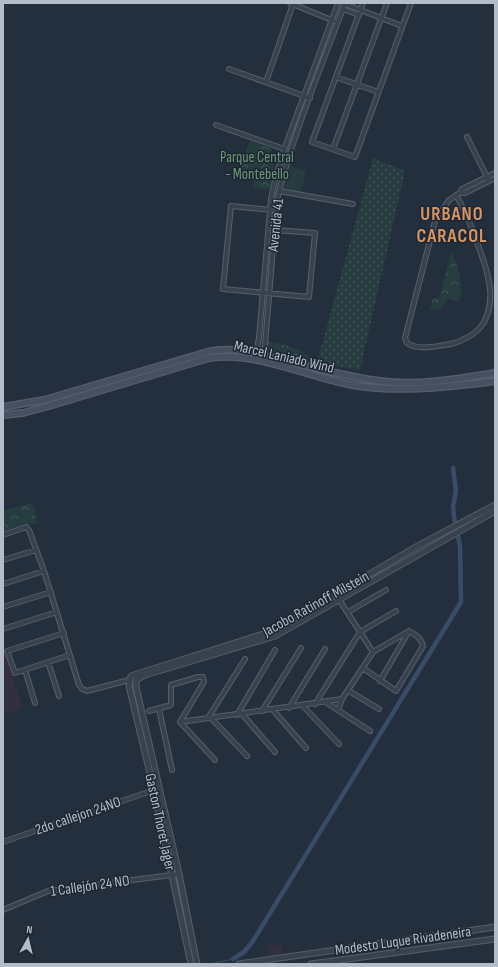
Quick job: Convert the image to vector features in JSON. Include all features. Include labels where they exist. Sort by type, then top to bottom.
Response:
[{"type":"main road","name":"Marcel Laniado Wind","points":[[3,407],[44,400],[217,350],[235,349],[354,377],[380,381],[408,383],[430,382],[495,374]]},
{"type":"main road","name":"Marcel Laniado Wind","points":[[3,415],[23,413],[209,358],[225,356],[264,362],[352,385],[380,388],[427,389],[495,381]]},
{"type":"street","name":"Avenida 41","points":[[255,360],[263,293],[270,210],[276,175],[284,149],[338,3]]},
{"type":"street","points":[[363,3],[312,142],[355,157],[411,3]]},
{"type":"street","points":[[333,149],[387,3]]},
{"type":"street","points":[[266,82],[292,4],[338,22]]},
{"type":"street","name":"Avenida 41","points":[[264,362],[269,293],[280,191],[294,141],[344,5]]},
{"type":"street","points":[[344,5],[360,13],[381,18],[402,26]]},
{"type":"street","points":[[229,69],[310,98]]},
{"type":"street","points":[[313,70],[320,72]]},
{"type":"street","points":[[336,77],[378,92]]},
{"type":"street","points":[[216,125],[284,149]]},
{"type":"street","points":[[467,137],[488,179]]},
{"type":"street","points":[[488,179],[495,173]]},
{"type":"street","points":[[458,194],[491,282],[492,299],[490,313],[483,325],[474,334],[461,342],[421,348],[411,346],[406,343],[405,338],[435,221],[449,200],[458,194],[462,189],[488,179],[495,178]]},
{"type":"street","points":[[280,191],[353,204]]},
{"type":"street","points":[[275,230],[315,233],[309,297],[223,289],[231,206],[277,210]]},
{"type":"street","name":"Jacobo Ratinoff Milstein","points":[[136,680],[145,675],[273,631],[416,547],[495,505]]},
{"type":"street","name":"Jacobo Ratinoff Milstein","points":[[129,680],[136,673],[276,636],[495,511]]},
{"type":"street","points":[[3,535],[26,527],[29,530],[51,592],[79,685],[82,690],[87,691],[129,680]]},
{"type":"street","points":[[3,560],[36,550]]},
{"type":"street","points":[[3,584],[44,571]]},
{"type":"street","points":[[348,612],[386,590]]},
{"type":"street","points":[[3,607],[51,592]]},
{"type":"street","points":[[336,594],[373,652]]},
{"type":"street","points":[[315,704],[360,632],[396,610]]},
{"type":"street","points":[[3,629],[57,612]]},
{"type":"street","points":[[338,710],[342,699],[349,691],[373,652],[410,631]]},
{"type":"street","points":[[363,668],[396,692],[423,646],[420,638],[410,631]]},
{"type":"street","points":[[380,681],[410,631]]},
{"type":"street","points":[[64,633],[7,651],[15,673],[70,655]]},
{"type":"street","points":[[262,711],[301,648]]},
{"type":"street","points":[[289,708],[325,649]]},
{"type":"street","points":[[237,715],[275,650]]},
{"type":"street","points":[[210,718],[245,659]]},
{"type":"street","points":[[48,662],[59,696]]},
{"type":"street","points":[[25,670],[35,703]]},
{"type":"street","points":[[149,711],[171,705],[171,685],[198,677],[203,677],[204,682],[180,722]]},
{"type":"street","name":"Gaston Thoret Jager","points":[[129,680],[129,686],[154,790],[191,964]]},
{"type":"street","name":"Gaston Thoret Jager","points":[[136,680],[136,687],[179,874],[197,964]]},
{"type":"street","points":[[349,691],[379,709]]},
{"type":"street","points":[[180,722],[327,703],[342,699]]},
{"type":"street","points":[[327,703],[370,731]]},
{"type":"street","points":[[303,706],[338,744]]},
{"type":"street","points":[[159,709],[172,770]]},
{"type":"street","points":[[273,710],[306,748]]},
{"type":"street","points":[[242,714],[275,752]]},
{"type":"street","points":[[210,718],[247,756]]},
{"type":"street","points":[[180,722],[215,760]]},
{"type":"street","points":[[144,748],[150,746]]},
{"type":"street","name":"2do callejon 24NO","points":[[3,842],[154,790]]},
{"type":"street","name":"1 Callejón 24 NO","points":[[3,910],[48,891],[179,874]]},
{"type":"street","name":"Modesto Luque Rivadeneira","points":[[239,964],[495,927]]},
{"type":"street","name":"Modesto Luque Rivadeneira","points":[[311,964],[495,939]]},
{"type":"shaded area","points":[[3,647],[23,708],[3,714]]},
{"type":"shaded area","points":[[282,944],[283,954],[269,956],[268,946]]},
{"type":"green space","name":"Parque Central - Montebello","points":[[250,141],[272,149],[270,157],[275,159],[269,190],[253,188],[254,180],[238,178]]},
{"type":"green space","points":[[373,158],[405,171],[360,370],[317,363]]},
{"type":"green space","points":[[289,166],[306,170],[301,193],[284,190]]},
{"type":"green space","points":[[451,251],[460,275],[460,301],[449,299],[440,309],[430,310],[433,298],[440,297]]},
{"type":"green space","points":[[265,341],[279,343],[293,348],[307,354],[317,363],[265,350]]},
{"type":"green space","points":[[32,503],[38,523],[3,533],[3,511]]},
{"type":"waterway","points":[[233,959],[244,952],[253,941],[461,602],[460,546],[453,506],[456,491],[453,468]]},
{"type":"waterway","points":[[210,964],[233,959]]},
{"type":"district","name":"URBANO CARACOL","points":[[452,225]]}]
